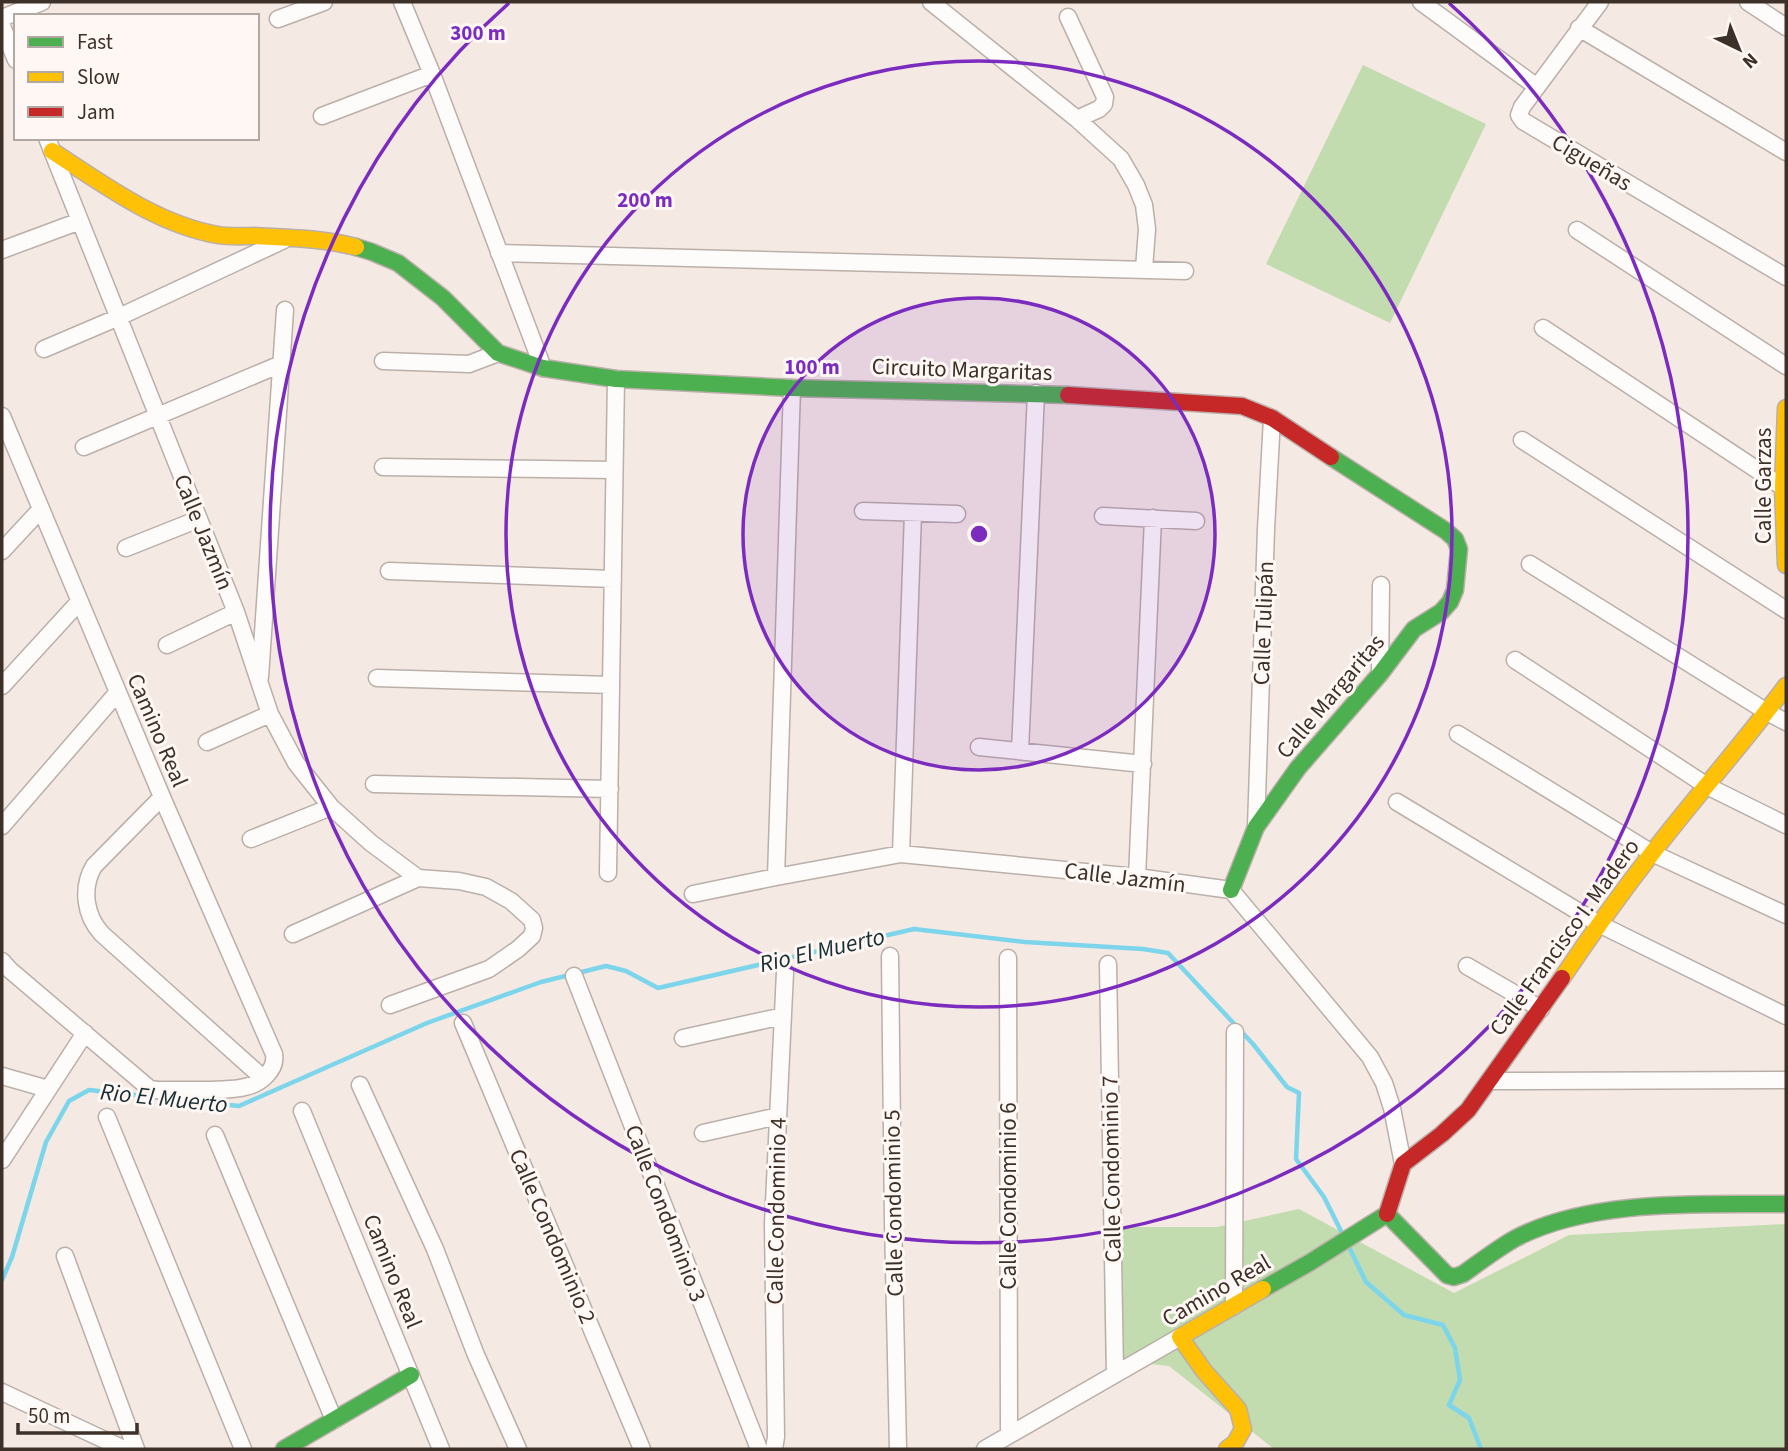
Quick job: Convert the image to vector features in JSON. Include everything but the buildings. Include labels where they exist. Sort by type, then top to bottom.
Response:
[{"type":"street","points":[[2,18],[42,2]]},
{"type":"street","points":[[278,19],[324,2]]},
{"type":"street","points":[[402,2],[544,368]]},
{"type":"street","points":[[931,2],[1077,119],[1121,159],[1144,205],[1147,229],[1144,269]]},
{"type":"street","points":[[1422,2],[1537,87]]},
{"type":"street","points":[[1748,2],[1786,27]]},
{"type":"street","name":"Cigueñas","points":[[1597,3],[1522,107],[1519,115],[1523,121],[1786,277]]},
{"type":"street","points":[[1068,17],[1105,97],[1104,104],[1099,109],[1077,119]]},
{"type":"street","points":[[2,26],[14,56]]},
{"type":"street","points":[[1579,28],[1786,152]]},
{"type":"street","points":[[322,116],[432,74]]},
{"type":"street","points":[[50,145],[108,187],[165,219],[219,235],[316,239],[372,252],[398,263],[443,298],[498,353],[469,364],[383,361]]},
{"type":"street","name":"Calle Jazmín","points":[[50,145],[236,612],[270,714],[296,763],[331,807],[370,843],[418,878]]},
{"type":"street","points":[[2,250],[80,221]]},
{"type":"street","points":[[1577,230],[1786,366]]},
{"type":"street","points":[[44,349],[287,239]]},
{"type":"street","points":[[499,253],[1185,271]]},
{"type":"street","points":[[259,686],[285,310]]},
{"type":"street","points":[[1543,328],[1783,487]]},
{"type":"street","name":"Circuito Margaritas","points":[[498,353],[544,368],[615,379],[792,388],[1036,393],[1242,406],[1272,418],[1455,539]]},
{"type":"street","points":[[83,447],[281,364]]},
{"type":"street","points":[[608,873],[615,379]]},
{"type":"street","points":[[776,877],[792,388]]},
{"type":"street","points":[[1020,751],[1036,393]]},
{"type":"street","name":"Calle Garzas","points":[[1786,408],[1783,487],[1786,565]]},
{"type":"street","name":"Camino Real","points":[[2,416],[162,797],[274,1054],[274,1065],[263,1078]]},
{"type":"street","name":"Calle Tulipán","points":[[1256,827],[1272,418]]},
{"type":"street","points":[[1522,440],[1786,610]]},
{"type":"street","points":[[383,467],[614,470]]},
{"type":"street","points":[[2,551],[41,509]]},
{"type":"street","points":[[863,511],[957,514]]},
{"type":"street","points":[[901,854],[914,513]]},
{"type":"street","points":[[1103,516],[1196,521]]},
{"type":"street","points":[[1137,877],[1153,518]]},
{"type":"street","points":[[126,548],[199,519]]},
{"type":"street","name":"Calle Margaritas","points":[[1231,890],[1256,827],[1298,768],[1380,674],[1414,629],[1441,612],[1450,602],[1455,590],[1459,549],[1455,539]]},
{"type":"street","points":[[1530,564],[1786,722]]},
{"type":"street","points":[[389,571],[613,579]]},
{"type":"street","points":[[1380,674],[1381,585]]},
{"type":"street","points":[[2,687],[79,602]]},
{"type":"street","points":[[167,645],[236,612]]},
{"type":"street","points":[[1515,660],[1707,786],[1786,825]]},
{"type":"street","points":[[377,678],[611,685]]},
{"type":"street","name":"Calle Francisco I. Madero","points":[[1403,1164],[1468,1110],[1652,853],[1786,686]]},
{"type":"street","points":[[2,826],[118,692]]},
{"type":"street","points":[[207,742],[270,714]]},
{"type":"street","points":[[1458,734],[1652,853],[1786,915]]},
{"type":"street","points":[[979,747],[1143,764]]},
{"type":"street","points":[[374,784],[610,789]]},
{"type":"street","points":[[2,961],[150,1089],[234,1089],[248,1087],[263,1078],[102,934],[89,915],[86,889],[94,866],[162,797]]},
{"type":"street","points":[[1397,802],[1599,924],[1786,1017]]},
{"type":"street","points":[[251,839],[331,807]]},
{"type":"street","name":"Calle Jazmín","points":[[693,894],[901,854],[1137,877],[1231,890]]},
{"type":"street","points":[[293,934],[418,878],[459,881],[486,887],[518,906],[532,920],[532,936],[489,969],[390,1005]]},
{"type":"street","points":[[1231,890],[1370,1058],[1384,1083],[1392,1108],[1403,1164],[1382,1217],[1447,1275],[1454,1277],[1462,1274],[1516,1238],[1566,1218],[1649,1206],[1786,1204]]},
{"type":"street","name":"Calle Condominio 5","points":[[890,956],[898,1449]]},
{"type":"street","name":"Calle Condominio 6","points":[[1008,958],[1009,1435]]},
{"type":"street","name":"Calle Condominio 7","points":[[1108,964],[1115,1374]]},
{"type":"street","points":[[1467,966],[1541,1009]]},
{"type":"street","name":"Calle Condominio 4","points":[[774,1449],[773,1224],[785,972]]},
{"type":"street","name":"Calle Condominio 3","points":[[574,976],[759,1449]]},
{"type":"street","points":[[683,1038],[783,1016]]},
{"type":"street","name":"Calle Condominio 2","points":[[463,1023],[642,1449]]},
{"type":"street","points":[[1234,1306],[1235,1032]]},
{"type":"street","points":[[2,1160],[85,1033]]},
{"type":"street","points":[[2,1076],[48,1089]]},
{"type":"street","points":[[1490,1081],[1786,1080]]},
{"type":"street","points":[[360,1085],[435,1249],[476,1355],[518,1449]]},
{"type":"street","name":"Camino Real","points":[[302,1111],[441,1449]]},
{"type":"street","points":[[703,1133],[778,1116]]},
{"type":"street","points":[[107,1117],[243,1449]]},
{"type":"street","points":[[215,1135],[334,1420]]},
{"type":"street","name":"Camino Real","points":[[985,1449],[1309,1263],[1382,1217]]},
{"type":"street","points":[[65,1256],[136,1449]]},
{"type":"street","points":[[1180,1337],[1204,1371],[1238,1409],[1243,1429],[1235,1443],[1227,1449]]},
{"type":"street","points":[[284,1449],[411,1375]]},
{"type":"street","points":[[2,1392],[124,1449]]},
{"type":"green space","points":[[1363,65],[1486,124],[1390,323],[1266,264]]},
{"type":"green space","points":[[1299,1209],[1454,1293],[1569,1235],[1786,1224],[1786,1449],[1274,1449],[1169,1366],[1105,1359],[1104,1227],[1217,1227]]},
{"type":"waterway","name":"Rio El Muerto","points":[[2,1280],[12,1257],[46,1142],[69,1101],[89,1090],[239,1106],[427,1023],[541,982],[606,966],[626,971],[658,988],[914,929],[1025,942],[1168,953],[1253,1044],[1287,1087],[1299,1093],[1296,1159],[1324,1197],[1342,1233]]},
{"type":"waterway","name":"Rio El Muerto","points":[[1349,1247],[1366,1282],[1404,1315],[1443,1325],[1455,1348],[1460,1380],[1449,1405],[1469,1418],[1481,1449]]},
{"type":"traffic: fast","points":[[356,247],[398,263],[443,298],[498,353],[543,368],[616,379],[792,388],[1068,395]]},
{"type":"traffic: fast","points":[[1231,890],[1256,827],[1298,768],[1380,674],[1414,629],[1441,612],[1450,602],[1455,590],[1459,549],[1455,539],[1331,457]]},
{"type":"traffic: fast","points":[[1263,1289],[1387,1214],[1447,1275],[1454,1277],[1463,1274],[1516,1238],[1546,1225],[1579,1216],[1648,1206],[1786,1204]]},
{"type":"traffic: fast","points":[[284,1449],[411,1375]]},
{"type":"traffic: slow","points":[[52,151],[131,201],[195,230],[223,236],[306,239],[356,247]]},
{"type":"traffic: slow","points":[[1786,408],[1783,487],[1786,565]]},
{"type":"traffic: slow","points":[[1562,978],[1641,867],[1786,686]]},
{"type":"traffic: slow","points":[[1227,1449],[1235,1443],[1243,1429],[1238,1409],[1204,1371],[1180,1337],[1263,1289]]},
{"type":"traffic: jam","points":[[1068,395],[1242,406],[1272,418],[1331,457]]},
{"type":"traffic: jam","points":[[1387,1214],[1403,1164],[1468,1110],[1562,978]]}]
